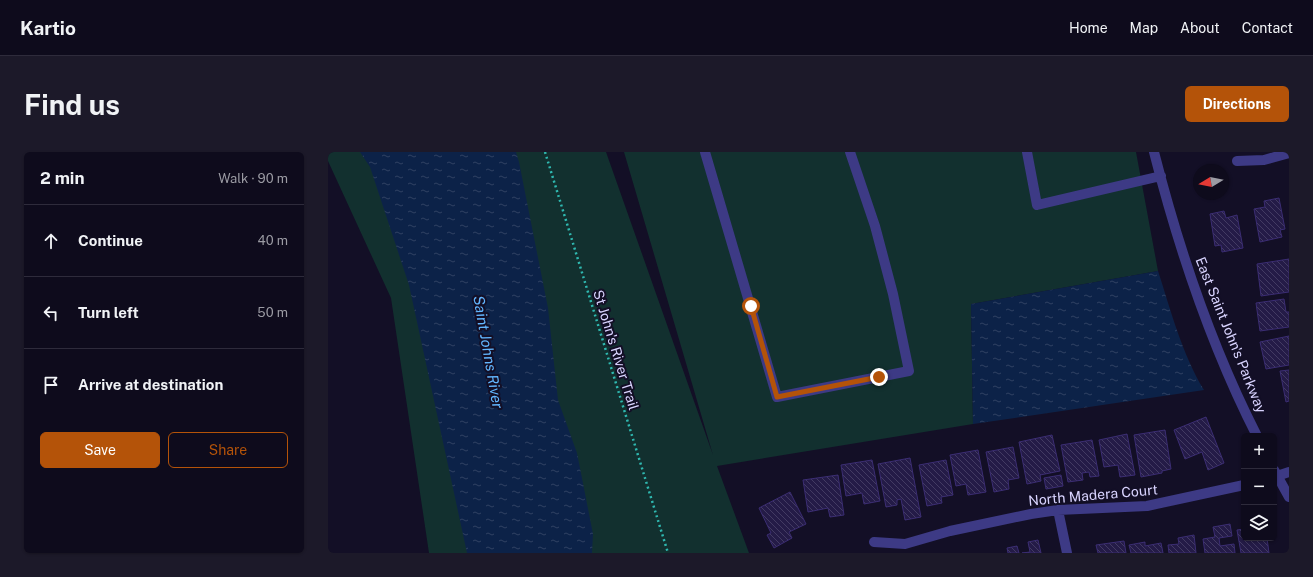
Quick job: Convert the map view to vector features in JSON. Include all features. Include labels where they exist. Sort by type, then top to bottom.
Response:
[{"type":"street","points":[[705,152],[777,397],[908,371],[893,294],[875,226],[850,152]]},
{"type":"street","points":[[1027,152],[1038,205],[1160,176]]},
{"type":"street","name":"East Saint John's Parkway","points":[[1154,152],[1196,294],[1245,413],[1255,433]]},
{"type":"street","points":[[1237,161],[1264,160],[1289,153]]},
{"type":"street","points":[[1277,474],[1289,472]]},
{"type":"street","points":[[1277,477],[1289,497]]},
{"type":"street","name":"North Madera Court","points":[[874,542],[905,544],[950,531],[990,522],[1058,510],[1147,506],[1241,486]]},
{"type":"street","points":[[1058,510],[1067,553]]},
{"type":"path","name":"St John's River Trail","points":[[545,152],[668,553]]},
{"type":"green space","points":[[328,152],[606,152],[713,455],[624,152],[1136,152],[1158,271],[971,304],[973,424],[717,466],[749,553],[429,553],[391,298],[328,161]]},
{"type":"water","name":"Saint Johns River","points":[[360,152],[516,152],[548,308],[558,400],[577,453],[593,534],[592,553],[467,553],[409,285],[370,167]]},
{"type":"water","points":[[1158,271],[1183,347],[1204,390],[973,424],[971,304]]},
{"type":"building","points":[[1279,198],[1285,229],[1280,230],[1282,237],[1260,242],[1254,209],[1265,207],[1264,201]]},
{"type":"building","points":[[1224,211],[1226,218],[1237,215],[1243,248],[1222,252],[1221,245],[1215,246],[1210,214]]},
{"type":"building","points":[[1289,259],[1289,292],[1261,296],[1257,264]]},
{"type":"building","points":[[1284,299],[1286,312],[1289,312],[1289,327],[1260,331],[1256,303]]},
{"type":"building","points":[[1289,336],[1289,365],[1266,369],[1260,342]]},
{"type":"building","points":[[1289,370],[1289,401],[1286,402],[1280,371]]},
{"type":"building","points":[[1206,417],[1224,463],[1208,470],[1202,452],[1185,459],[1174,430]]},
{"type":"building","points":[[1165,430],[1171,469],[1162,471],[1162,473],[1141,477],[1134,435]]},
{"type":"building","points":[[1127,434],[1135,475],[1120,477],[1118,465],[1104,467],[1099,440]]},
{"type":"building","points":[[1052,435],[1060,471],[1040,475],[1041,481],[1027,484],[1019,442]]},
{"type":"building","points":[[1092,440],[1099,476],[1090,477],[1089,472],[1082,473],[1083,480],[1068,482],[1061,445]]},
{"type":"building","points":[[1013,447],[1019,478],[1008,480],[1009,489],[994,492],[986,452]]},
{"type":"building","points":[[978,450],[986,492],[968,495],[966,484],[956,486],[950,455]]},
{"type":"building","points":[[910,458],[921,517],[905,520],[901,499],[897,500],[897,505],[886,507],[878,464]]},
{"type":"building","points":[[872,460],[880,501],[864,504],[862,493],[846,496],[841,465]]},
{"type":"building","points":[[946,460],[953,495],[941,497],[942,503],[927,506],[919,465]]},
{"type":"building","points":[[838,475],[844,515],[830,517],[828,508],[808,512],[803,480]]},
{"type":"building","points":[[1061,475],[1063,486],[1046,489],[1044,478]]},
{"type":"building","points":[[790,492],[806,524],[789,532],[792,538],[774,548],[767,535],[771,533],[759,508]]},
{"type":"building","points":[[1230,524],[1232,536],[1219,538],[1220,546],[1234,544],[1235,553],[1205,553],[1203,539],[1215,537],[1213,527]]},
{"type":"building","points":[[1241,529],[1241,541],[1267,541],[1269,553],[1241,553],[1237,530]]},
{"type":"building","points":[[1194,535],[1196,553],[1169,553],[1168,545],[1179,544],[1178,538]]},
{"type":"building","points":[[1038,540],[1041,553],[1022,553],[1030,552],[1028,542]]},
{"type":"building","points":[[1124,541],[1126,553],[1098,553],[1096,545]]},
{"type":"building","points":[[1145,542],[1145,546],[1161,543],[1163,553],[1131,553],[1129,545]]},
{"type":"building","points":[[1017,546],[1019,553],[1008,553],[1007,548]]},
{"type":"route","points":[[751,306],[777,397],[879,377]]}]
